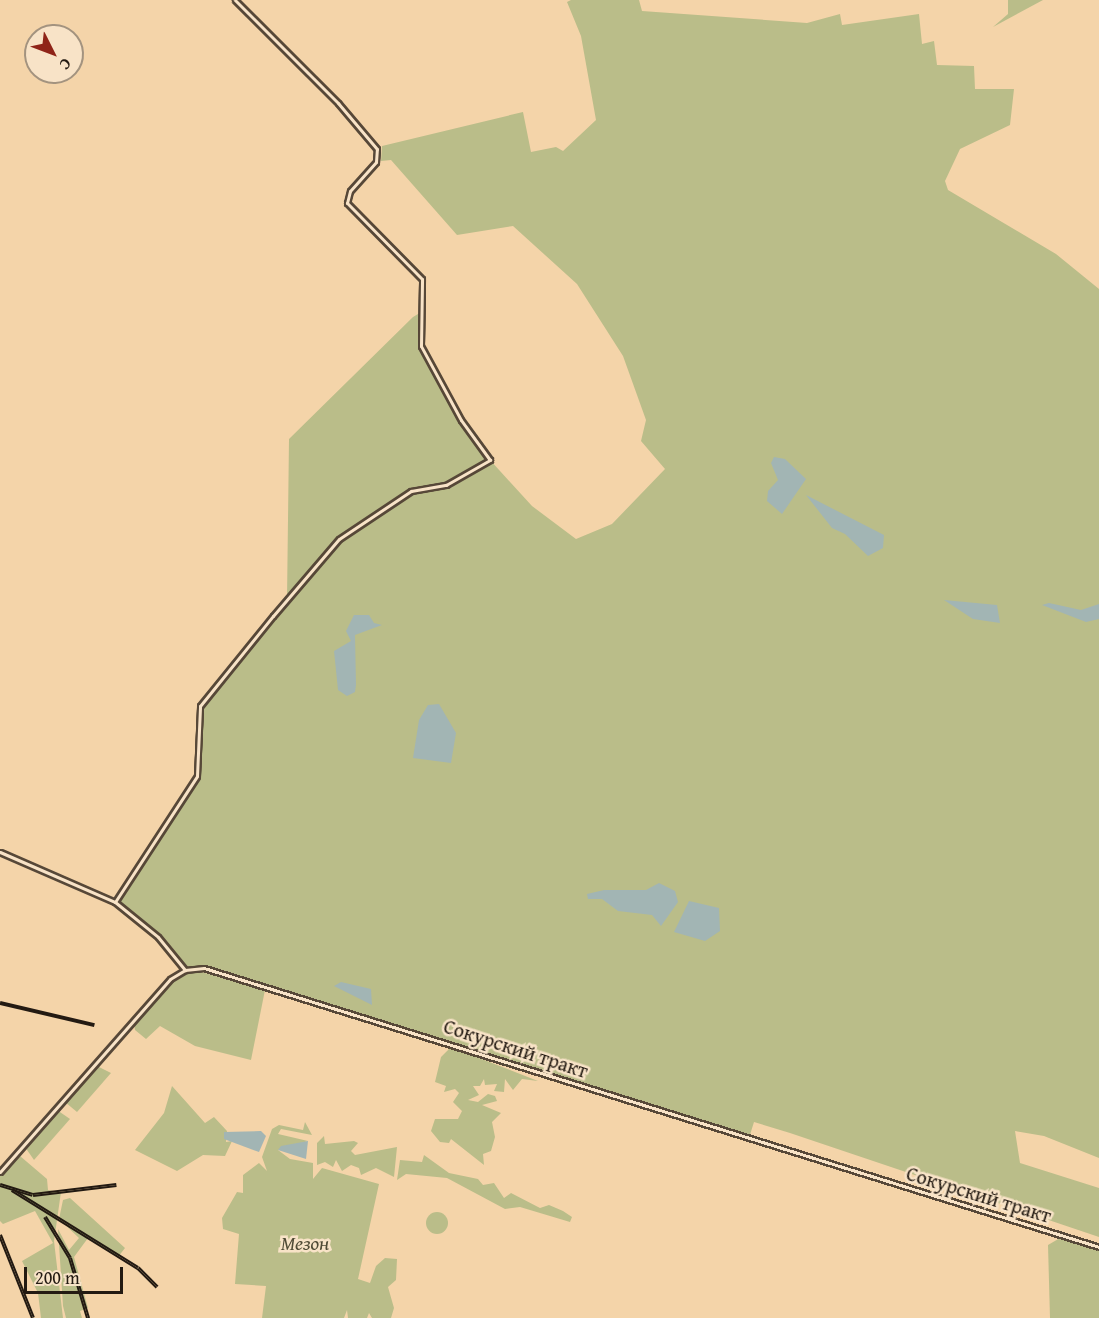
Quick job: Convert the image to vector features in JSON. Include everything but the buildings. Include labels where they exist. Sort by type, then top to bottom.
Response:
[{"type":"street","points":[[115,902],[197,776],[200,706],[273,616],[339,539],[411,490],[446,485],[490,460],[461,420],[421,346],[422,279],[346,203],[350,191],[376,162],[377,149],[338,103],[235,0]]},
{"type":"street","points":[[0,852],[115,902],[158,938],[185,970],[158,992],[0,1172]]},
{"type":"street","name":"Сокурский тракт","points":[[185,970],[204,968],[252,981],[1099,1247]]},
{"type":"green space","points":[[571,0],[639,0],[642,11],[807,23],[840,14],[842,25],[919,14],[922,44],[934,41],[937,65],[974,66],[975,89],[1014,89],[1010,125],[960,149],[945,181],[948,190],[1056,254],[1099,289],[1099,1158],[1044,1136],[1015,1131],[1020,1163],[1099,1188],[1099,1237],[754,1122],[749,1138],[225,973],[185,970],[158,937],[115,902],[197,776],[200,706],[287,599],[289,439],[413,317],[423,311],[421,346],[461,420],[490,460],[532,506],[576,539],[612,524],[665,469],[641,441],[646,420],[623,356],[577,284],[513,226],[457,235],[391,160],[381,161],[382,146],[523,112],[531,152],[556,147],[563,151],[596,120],[581,36],[567,2]]},
{"type":"green space","points":[[1008,0],[1043,0],[993,27],[1008,14]]},
{"type":"green space","points":[[198,971],[265,990],[251,1060],[195,1046],[160,1026],[146,1039],[135,1030],[134,1023],[176,977]]},
{"type":"green space","points":[[451,1047],[538,1081],[522,1079],[513,1090],[505,1079],[504,1092],[494,1091],[497,1084],[485,1085],[484,1079],[480,1086],[473,1086],[479,1095],[468,1100],[478,1102],[488,1094],[495,1096],[497,1101],[482,1105],[501,1113],[492,1122],[495,1137],[491,1151],[483,1154],[484,1165],[451,1139],[449,1143],[440,1142],[431,1131],[435,1119],[458,1119],[462,1111],[453,1102],[459,1093],[455,1089],[444,1092],[446,1086],[435,1082],[441,1057]]},
{"type":"green space","points":[[97,1066],[111,1073],[77,1112],[65,1102]]},
{"type":"green space","points":[[172,1086],[205,1123],[214,1117],[227,1131],[226,1142],[232,1141],[225,1156],[203,1155],[177,1171],[135,1150],[164,1113]]},
{"type":"green space","points":[[57,1110],[70,1119],[34,1160],[25,1147]]},
{"type":"green space","name":"Мезон","points":[[305,1122],[312,1135],[281,1129],[278,1134],[308,1141],[278,1150],[290,1159],[313,1163],[313,1179],[322,1168],[379,1184],[358,1279],[370,1283],[376,1266],[385,1258],[397,1259],[396,1280],[388,1287],[394,1308],[391,1318],[372,1318],[369,1313],[367,1318],[348,1318],[347,1310],[344,1318],[262,1318],[266,1286],[235,1284],[239,1234],[223,1229],[222,1218],[237,1192],[243,1193],[243,1175],[259,1163],[267,1171],[262,1157],[272,1129],[279,1125],[303,1130]]},
{"type":"green space","points":[[324,1136],[325,1144],[354,1141],[358,1143],[351,1151],[355,1155],[397,1147],[394,1177],[376,1168],[361,1175],[359,1168],[351,1165],[342,1171],[336,1160],[333,1167],[325,1162],[317,1165],[317,1143]]},
{"type":"green space","points":[[424,1155],[449,1173],[478,1179],[483,1185],[494,1183],[504,1198],[511,1193],[540,1208],[549,1205],[563,1211],[572,1217],[570,1222],[520,1207],[505,1209],[447,1178],[406,1174],[397,1180],[400,1160],[422,1162]]},
{"type":"green space","points":[[20,1156],[47,1179],[48,1190],[61,1192],[54,1241],[63,1318],[41,1318],[38,1293],[22,1261],[53,1243],[35,1211],[3,1224],[0,1221],[0,1175]]},
{"type":"green space","points":[[70,1198],[125,1248],[118,1257],[88,1238],[74,1257],[88,1308],[80,1311],[82,1318],[66,1318],[63,1306],[58,1229],[69,1250],[79,1238],[59,1219],[63,1200]]},
{"type":"green space","points":[[437,1212],[445,1215],[448,1223],[445,1231],[437,1234],[429,1231],[426,1223],[429,1215]]},
{"type":"green space","points":[[1060,1238],[1099,1250],[1099,1318],[1050,1318],[1048,1245]]},
{"type":"shaded area","points":[[774,457],[785,459],[806,479],[782,514],[767,501],[768,491],[778,480],[771,463]]},
{"type":"shaded area","points":[[806,495],[884,535],[883,548],[868,556],[845,534],[832,528]]},
{"type":"shaded area","points":[[944,600],[997,605],[1000,623],[973,619]]},
{"type":"shaded area","points":[[1049,603],[1081,610],[1099,604],[1099,619],[1086,622],[1042,605]]},
{"type":"shaded area","points":[[354,615],[369,615],[374,623],[382,625],[355,635],[356,685],[355,692],[347,696],[338,690],[334,651],[351,641],[346,631]]},
{"type":"shaded area","points":[[439,704],[456,733],[451,763],[413,758],[419,720],[428,705]]},
{"type":"shaded area","points":[[659,883],[675,891],[678,902],[661,926],[652,915],[618,911],[602,899],[588,899],[587,894],[604,890],[646,890]]},
{"type":"shaded area","points":[[689,901],[719,908],[720,931],[705,941],[674,932]]},
{"type":"shaded area","points":[[341,982],[371,989],[372,1005],[334,986]]},
{"type":"shaded area","points":[[261,1131],[266,1136],[259,1152],[224,1139],[224,1132]]},
{"type":"shaded area","points":[[308,1141],[306,1159],[278,1150],[281,1146]]},
{"type":"railway","points":[[0,1003],[94,1025]]},
{"type":"railway","points":[[0,1185],[33,1195],[116,1185]]},
{"type":"railway","points":[[12,1190],[138,1268],[157,1287]]},
{"type":"railway","points":[[45,1217],[70,1258],[88,1318]]},
{"type":"railway","points":[[0,1235],[33,1318]]}]
